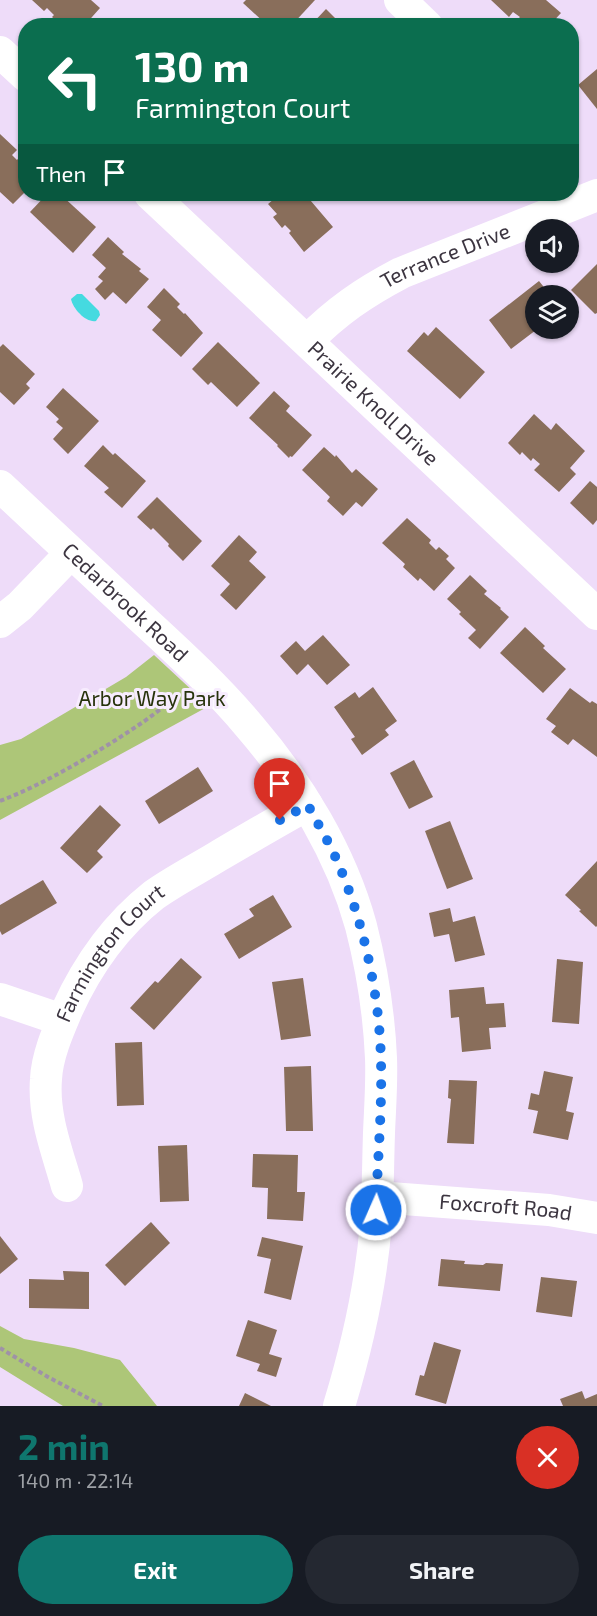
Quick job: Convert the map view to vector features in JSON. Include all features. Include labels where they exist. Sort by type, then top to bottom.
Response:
[{"type":"street","points":[[400,0],[419,18]]},
{"type":"street","points":[[0,52],[18,69]]},
{"type":"street","name":"Prairie Knoll Drive","points":[[158,201],[597,614]]},
{"type":"street","name":"Terrance Drive","points":[[308,341],[327,321],[372,288],[421,264],[568,201]]},
{"type":"street","name":"Cedarbrook Road","points":[[0,486],[201,675],[249,725],[308,805],[350,892],[371,969],[381,1060],[376,1223],[360,1329],[339,1406]]},
{"type":"street","points":[[0,621],[20,606],[71,553]]},
{"type":"street","name":"Farmington Court","points":[[67,1186],[46,1108],[46,1078],[54,1042],[74,994],[106,944],[155,895],[308,805]]},
{"type":"street","points":[[0,999],[62,1020]]},
{"type":"street","name":"Foxcroft Road","points":[[376,1197],[526,1208],[597,1218]]},
{"type":"path","points":[[0,801],[25,791],[78,763],[136,727],[175,697]]},
{"type":"path","points":[[0,1348],[103,1406]]},
{"type":"green space","name":"Arbor Way Park","points":[[154,655],[209,706],[0,820],[0,745],[21,739],[126,677]]},
{"type":"green space","points":[[0,1326],[24,1339],[74,1348],[120,1360],[157,1406],[63,1406],[0,1367]]},
{"type":"shaded area","points":[[77,294],[82,294],[99,311],[100,315],[96,321],[84,318],[74,307],[71,299]]},
{"type":"building","points":[[32,0],[91,0],[100,8],[91,18],[53,18],[54,15],[47,8],[44,11]]},
{"type":"building","points":[[246,0],[315,0],[298,18],[259,18],[243,3]]},
{"type":"building","points":[[491,0],[546,0],[561,13],[556,18],[519,18],[513,12],[509,17]]},
{"type":"building","points":[[326,9],[335,18],[318,18]]},
{"type":"building","points":[[597,69],[597,109],[579,86]]},
{"type":"building","points":[[0,134],[17,150],[12,155],[18,159],[18,199],[13,204],[0,192]]},
{"type":"building","points":[[40,201],[68,201],[96,227],[73,253],[30,212]]},
{"type":"building","points":[[272,201],[311,201],[333,227],[304,252],[289,233],[291,231],[285,225],[282,228],[273,217],[277,214],[268,204]]},
{"type":"building","points":[[108,237],[124,252],[122,254],[141,269],[139,271],[149,279],[126,304],[113,292],[105,300],[95,289],[103,281],[98,277],[106,268],[92,255]]},
{"type":"building","points":[[597,264],[597,313],[595,314],[579,298],[579,285],[576,285]]},
{"type":"building","points":[[164,288],[180,304],[177,307],[203,333],[181,357],[152,330],[161,320],[147,307]]},
{"type":"building","points":[[525,292],[525,338],[511,349],[489,320]]},
{"type":"building","points":[[436,327],[485,372],[460,399],[407,351],[424,332],[428,336]]},
{"type":"building","points":[[218,342],[260,383],[237,407],[211,382],[208,385],[192,369]]},
{"type":"building","points":[[3,344],[35,374],[26,384],[30,388],[14,405],[0,392],[0,347]]},
{"type":"building","points":[[63,388],[99,421],[68,454],[53,439],[63,428],[56,422],[59,419],[46,407]]},
{"type":"building","points":[[274,391],[290,406],[286,411],[312,435],[289,458],[249,418]]},
{"type":"building","points":[[534,414],[551,430],[556,423],[585,451],[570,468],[576,474],[559,492],[534,470],[540,464],[533,458],[531,461],[522,452],[520,455],[508,443]]},
{"type":"building","points":[[103,445],[146,481],[122,508],[104,492],[109,488],[84,466]]},
{"type":"building","points":[[324,447],[335,457],[336,455],[352,473],[356,469],[378,489],[362,507],[356,502],[343,516],[327,501],[330,497],[302,470]]},
{"type":"building","points":[[590,481],[597,487],[597,520],[593,525],[570,503]]},
{"type":"building","points":[[157,497],[202,541],[183,561],[153,528],[151,530],[137,517]]},
{"type":"building","points":[[407,518],[431,540],[429,543],[436,550],[439,547],[449,556],[446,559],[455,568],[434,591],[420,578],[418,581],[403,567],[405,564],[382,543]]},
{"type":"building","points":[[239,535],[257,552],[249,561],[266,577],[236,610],[220,595],[230,584],[211,566]]},
{"type":"building","points":[[470,575],[487,591],[484,594],[509,617],[480,649],[468,638],[476,630],[447,599]]},
{"type":"building","points":[[525,627],[566,669],[543,693],[500,653]]},
{"type":"building","points":[[323,635],[350,665],[327,685],[308,664],[297,675],[280,656],[296,641],[305,651]]},
{"type":"building","points":[[373,687],[397,721],[385,730],[389,735],[362,755],[351,739],[355,737],[334,707],[355,692],[359,698]]},
{"type":"building","points":[[570,688],[590,703],[592,701],[597,704],[597,757],[573,739],[568,745],[551,732],[556,726],[546,719]]},
{"type":"building","points":[[414,760],[433,797],[409,809],[390,773]]},
{"type":"building","points":[[198,767],[213,791],[159,824],[145,801]]},
{"type":"building","points":[[100,805],[121,825],[97,851],[103,857],[87,873],[60,848]]},
{"type":"building","points":[[450,821],[473,879],[447,889],[425,831]]},
{"type":"building","points":[[597,861],[597,926],[596,927],[565,895]]},
{"type":"building","points":[[43,880],[57,903],[2,935],[0,905]]},
{"type":"building","points":[[273,895],[292,927],[239,959],[224,934],[254,916],[249,909]]},
{"type":"building","points":[[450,908],[453,922],[475,916],[485,955],[455,962],[449,934],[434,937],[429,913]]},
{"type":"building","points":[[181,958],[202,977],[154,1030],[130,1008]]},
{"type":"building","points":[[557,959],[583,962],[579,1024],[552,1022]]},
{"type":"building","points":[[303,978],[311,1036],[281,1040],[272,982]]},
{"type":"building","points":[[484,987],[486,1004],[504,1003],[506,1027],[489,1028],[491,1049],[462,1052],[459,1017],[451,1018],[449,990]]},
{"type":"building","points":[[142,1042],[144,1105],[117,1106],[115,1043]]},
{"type":"building","points":[[311,1066],[313,1131],[286,1131],[284,1067]]},
{"type":"building","points":[[544,1071],[573,1077],[566,1111],[574,1113],[568,1140],[533,1133],[538,1111],[528,1109],[531,1093],[539,1095]]},
{"type":"building","points":[[449,1080],[477,1081],[474,1144],[447,1143],[451,1099],[448,1098]]},
{"type":"building","points":[[187,1145],[189,1201],[160,1202],[158,1146]]},
{"type":"building","points":[[253,1154],[298,1155],[297,1192],[305,1192],[303,1221],[267,1219],[268,1188],[252,1187]]},
{"type":"building","points":[[151,1222],[170,1243],[125,1286],[105,1265]]},
{"type":"building","points":[[0,1236],[18,1259],[0,1274]]},
{"type":"building","points":[[262,1237],[303,1246],[291,1300],[264,1293],[271,1259],[257,1256]]},
{"type":"building","points":[[441,1259],[465,1261],[464,1264],[503,1264],[500,1291],[438,1286]]},
{"type":"building","points":[[63,1271],[89,1272],[89,1309],[29,1308],[29,1279],[64,1280]]},
{"type":"building","points":[[541,1277],[577,1281],[572,1317],[536,1312]]},
{"type":"building","points":[[248,1320],[277,1330],[269,1354],[282,1358],[276,1377],[257,1371],[260,1364],[236,1356]]},
{"type":"building","points":[[434,1342],[461,1350],[446,1404],[415,1395],[420,1375],[424,1376]]},
{"type":"building","points":[[582,1391],[585,1399],[597,1394],[597,1406],[563,1406],[560,1399]]},
{"type":"building","points":[[245,1393],[271,1406],[239,1406]]},
{"type":"route","points":[[280,820],[308,805],[350,892],[371,969],[381,1060],[376,1210]]}]
